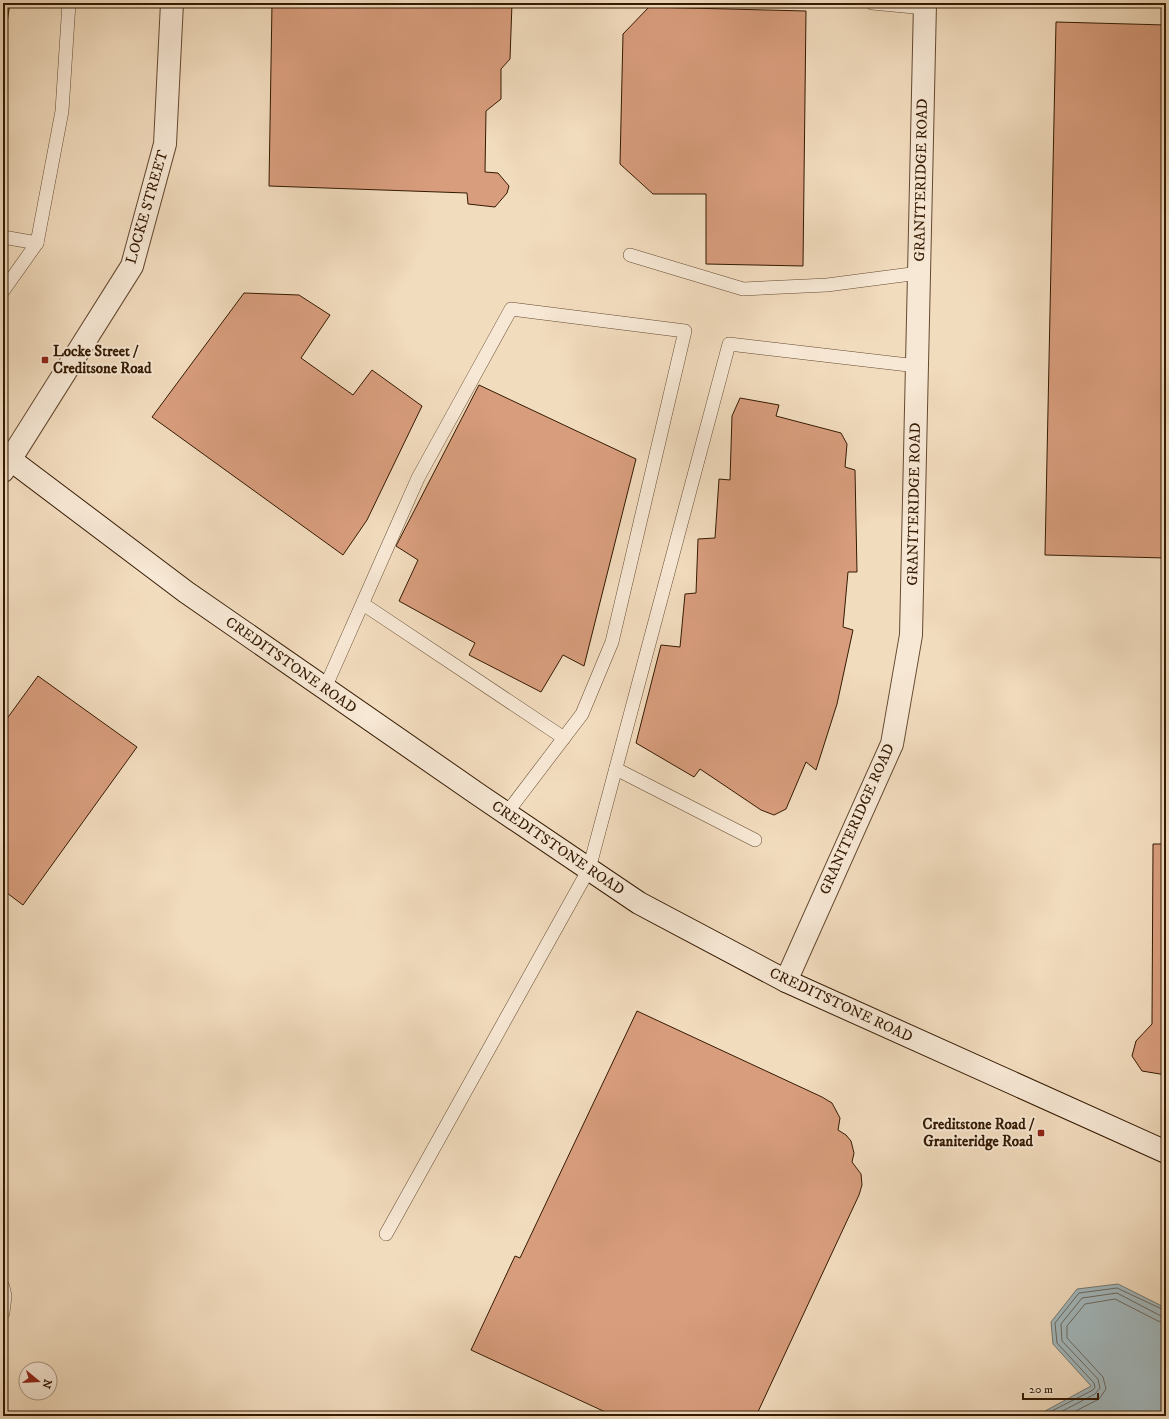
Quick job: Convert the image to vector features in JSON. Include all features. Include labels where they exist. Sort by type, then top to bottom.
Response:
[{"type":"street","name":"LOCKE STREET","points":[[6,462],[132,266],[165,144],[172,3]]},
{"type":"street","name":"GRANITERIDGE ROAD","points":[[786,981],[892,744],[911,635],[925,6]]},
{"type":"street","name":"CREDITSTONE ROAD","points":[[6,462],[186,592],[506,814],[639,903],[786,981],[1166,1152]]},
{"type":"lane","points":[[3,292],[37,242],[62,111],[69,3]]},
{"type":"lane","points":[[872,3],[925,6]]},
{"type":"lane","points":[[3,237],[37,242]]},
{"type":"lane","points":[[630,255],[743,289],[827,285],[919,273]]},
{"type":"lane","points":[[325,688],[418,478],[511,309],[685,331],[612,642],[582,714],[506,814]]},
{"type":"lane","points":[[386,1234],[589,870],[729,344],[917,366]]},
{"type":"lane","points":[[362,604],[564,738]]},
{"type":"lane","points":[[616,769],[755,840]]},
{"type":"lane","points":[[3,1287],[5,1296],[3,1313]]},
{"type":"water","points":[[1118,1284],[1166,1308],[1166,1416],[1036,1416],[1091,1386],[1053,1344],[1051,1322],[1077,1289]]},
{"type":"building","points":[[3,3],[10,3],[3,48]]},
{"type":"building","points":[[272,3],[512,3],[510,59],[501,69],[501,99],[486,111],[485,172],[498,173],[509,186],[507,193],[495,207],[468,204],[467,193],[269,186]]},
{"type":"building","points":[[649,7],[806,11],[803,266],[706,264],[706,194],[653,194],[620,164],[623,34]]},
{"type":"building","points":[[1056,22],[1166,25],[1166,558],[1045,555]]},
{"type":"building","points":[[244,293],[299,295],[330,315],[301,358],[353,395],[372,370],[422,406],[367,520],[343,555],[152,417]]},
{"type":"building","points":[[479,385],[636,459],[584,666],[563,655],[541,692],[469,655],[475,643],[399,601],[418,560],[396,546]]},
{"type":"building","points":[[740,398],[779,405],[776,416],[841,433],[847,444],[845,467],[855,470],[857,572],[848,572],[843,627],[853,630],[837,704],[816,770],[806,762],[786,809],[774,815],[761,810],[700,769],[694,777],[636,743],[661,645],[680,647],[685,594],[696,593],[698,539],[715,538],[719,479],[730,480],[732,416]]},
{"type":"building","points":[[38,676],[137,747],[23,905],[3,890],[3,724]]},
{"type":"building","points":[[1153,844],[1166,844],[1166,1075],[1142,1071],[1132,1056],[1136,1041],[1152,1024]]},
{"type":"building","points":[[637,1011],[832,1103],[840,1118],[838,1130],[846,1135],[851,1141],[854,1153],[852,1162],[861,1174],[862,1185],[859,1195],[756,1416],[614,1416],[471,1350],[515,1256],[520,1258]]},
{"type":"place","name":"Locke Street / Creditsone Road","points":[[45,360]]},
{"type":"place","name":"Creditstone Road / Graniteridge Road","points":[[1041,1133]]}]
